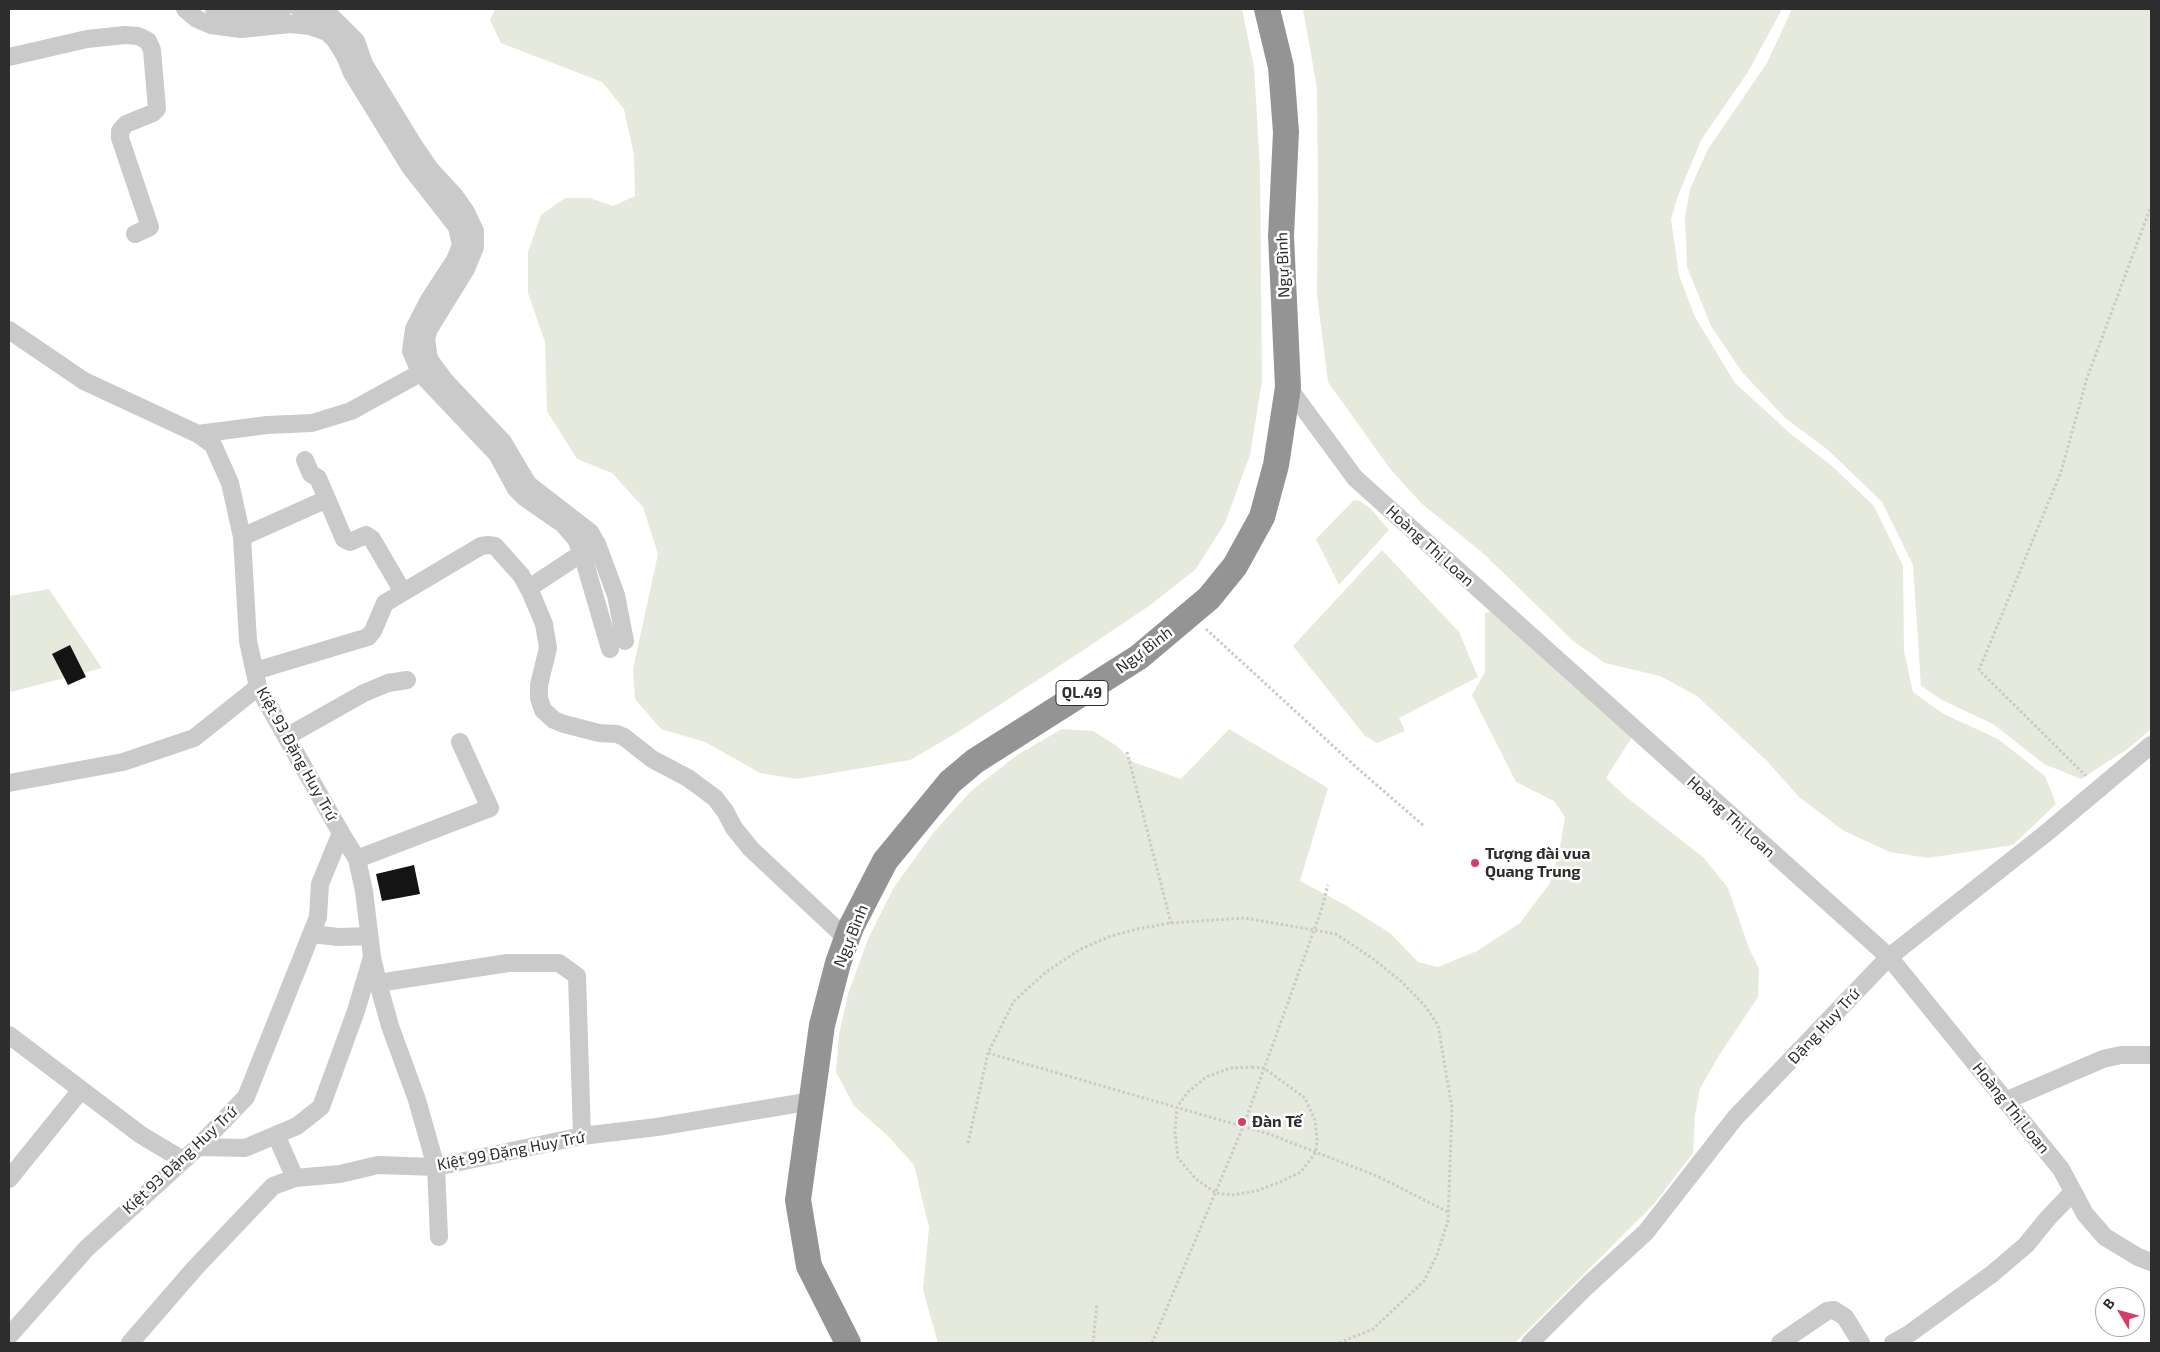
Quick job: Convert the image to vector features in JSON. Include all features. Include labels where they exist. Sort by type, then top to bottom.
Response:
[{"type":"highway","name":"Ngự Bình","points":[[848,1343],[809,1266],[798,1200],[822,1025],[838,963],[847,939],[885,861],[950,782],[975,761],[1139,657],[1209,598],[1235,566],[1262,518],[1276,465],[1288,387],[1282,236],[1286,132],[1281,67],[1268,9]]},
{"type":"street","points":[[186,9],[198,19],[212,25],[240,29],[290,24],[321,29],[335,40],[379,103]]},
{"type":"street","points":[[214,9],[243,12],[283,9]]},
{"type":"street","points":[[299,9],[316,11],[331,16],[339,22],[356,42],[379,103],[410,167],[458,227],[461,245],[455,260],[429,300],[414,329],[411,351],[497,454],[516,489],[524,497],[563,524],[576,539],[590,549],[616,595],[617,645]]},
{"type":"street","points":[[9,57],[47,47],[96,38],[125,35],[138,36],[148,41],[152,50],[157,109],[153,113],[126,124],[120,131],[120,138],[150,227],[135,234]]},
{"type":"street","name":"Kiệt 93 Đặng Huy Trứ","points":[[9,330],[84,381],[198,434],[213,445],[230,483],[242,537],[248,640],[256,679],[286,737],[341,833],[320,884],[318,917],[312,934],[246,1097],[198,1147],[87,1248],[9,1336]]},
{"type":"street","points":[[198,434],[267,425],[312,423],[351,411],[427,369]]},
{"type":"street","name":"Hoàng Thị Loan","points":[[1288,387],[1355,478],[1889,957],[2061,1169],[2085,1214],[2105,1237],[2138,1257],[2151,1262]]},
{"type":"street","points":[[305,460],[311,474],[318,478],[344,539],[350,542],[366,535],[372,539],[402,592]]},
{"type":"street","points":[[242,537],[327,499]]},
{"type":"street","points":[[9,784],[123,762],[194,738],[256,679],[368,637],[373,632],[385,603],[481,546],[495,546],[521,575],[529,588],[544,624],[548,648],[539,685],[538,698],[543,710],[554,720],[564,724],[624,737],[652,760],[688,778],[715,798],[734,828],[751,849],[847,939]]},
{"type":"street","points":[[529,588],[590,549]]},
{"type":"street","points":[[286,737],[364,694],[388,683],[407,680]]},
{"type":"street","points":[[357,860],[490,808],[460,742]]},
{"type":"street","name":"Đặng Huy Trứ","points":[[1530,1343],[1646,1232],[1735,1118],[1889,957],[2099,789],[2151,744]]},
{"type":"street","points":[[341,833],[357,860],[364,891],[372,957],[378,983],[390,1026],[417,1100],[436,1167],[439,1236]]},
{"type":"street","points":[[312,934],[338,937],[369,936]]},
{"type":"street","points":[[198,1147],[245,1148],[297,1126],[321,1107],[356,1011],[372,957]]},
{"type":"street","points":[[378,983],[508,963],[559,962],[576,976],[582,1136]]},
{"type":"street","points":[[9,1035],[141,1135],[183,1160]]},
{"type":"street","points":[[2005,1101],[2103,1059],[2121,1055],[2151,1055]]},
{"type":"street","points":[[9,1179],[80,1090]]},
{"type":"street","name":"Kiệt 99 Đặng Huy Trứ","points":[[130,1343],[195,1268],[273,1186],[295,1178],[340,1174],[378,1165],[436,1167],[582,1136],[658,1127],[812,1101]]},
{"type":"street","points":[[276,1135],[295,1178]]},
{"type":"street","points":[[1893,1343],[1909,1334],[1992,1274],[2026,1245],[2073,1192]]},
{"type":"street","points":[[1780,1343],[1827,1311],[1834,1310],[1845,1317],[1862,1343]]},
{"type":"path","points":[[2099,789],[1979,670],[2061,472],[2087,378],[2151,206]]},
{"type":"path","points":[[1191,613],[1220,644],[1424,826]]},
{"type":"path","points":[[1127,752],[1171,923]]},
{"type":"path","points":[[1152,1343],[1244,1126],[1321,911],[1328,885]]},
{"type":"path","points":[[968,1143],[988,1054],[1014,1001],[1046,972],[1079,950],[1108,937],[1137,929],[1171,923],[1245,918],[1336,934],[1372,958],[1402,982],[1425,1006],[1438,1025],[1452,1108],[1448,1222],[1437,1255],[1424,1281],[1373,1329],[1339,1343]]},
{"type":"path","points":[[988,1054],[1244,1126],[1377,1176],[1448,1212]]},
{"type":"path","points":[[1252,1066],[1264,1068],[1305,1098],[1315,1120],[1316,1152],[1301,1172],[1256,1192],[1233,1195],[1216,1193],[1196,1180],[1178,1158],[1175,1132],[1177,1108],[1188,1092],[1206,1077],[1231,1068],[1252,1066]]},
{"type":"path","points":[[1094,1343],[1097,1304]]},
{"type":"shaded area","points":[[495,9],[1242,9],[1254,67],[1260,168],[1262,381],[1250,455],[1225,523],[1196,569],[1149,606],[1082,651],[958,732],[910,760],[797,779],[760,773],[705,742],[661,729],[635,699],[633,669],[658,554],[643,507],[612,473],[577,459],[547,411],[545,342],[528,293],[528,252],[541,215],[565,198],[590,198],[613,206],[635,196],[634,155],[624,109],[602,82],[501,43],[490,20]]},
{"type":"shaded area","points":[[1303,9],[1782,9],[1748,72],[1701,140],[1678,196],[1671,219],[1679,275],[1695,317],[1735,383],[1792,435],[1832,466],[1874,506],[1903,566],[1904,651],[1913,692],[1942,713],[1998,739],[2045,776],[2056,804],[2013,845],[1928,858],[1890,852],[1844,831],[1799,797],[1767,761],[1697,696],[1660,676],[1605,663],[1573,641],[1483,553],[1422,504],[1391,470],[1328,382],[1317,295],[1317,88]]},
{"type":"shaded area","points":[[1792,9],[2151,9],[2151,729],[2129,748],[2081,779],[2044,764],[1993,724],[1942,700],[1921,686],[1913,565],[1882,502],[1828,450],[1785,418],[1742,372],[1711,326],[1687,267],[1685,217],[1690,189],[1708,149],[1767,63]]},
{"type":"shaded area","points":[[1354,500],[1360,501],[1371,509],[1389,530],[1339,585],[1316,539]]},
{"type":"shaded area","points":[[1382,550],[1459,632],[1478,677],[1399,718],[1405,731],[1377,743],[1365,736],[1293,646]]},
{"type":"shaded area","points":[[49,589],[102,668],[11,692],[9,686],[9,596]]},
{"type":"shaded area","points":[[1492,611],[1632,737],[1606,778],[1625,796],[1704,858],[1728,888],[1749,948],[1759,969],[1758,997],[1718,1057],[1700,1089],[1695,1115],[1693,1153],[1654,1204],[1515,1343],[938,1343],[923,1290],[929,1227],[914,1165],[887,1135],[854,1106],[836,1072],[839,1035],[848,994],[868,939],[894,887],[934,832],[971,791],[1017,755],[1062,729],[1093,731],[1117,746],[1133,762],[1181,779],[1229,729],[1328,788],[1300,881],[1347,906],[1390,933],[1418,962],[1438,967],[1477,951],[1520,923],[1550,883],[1560,846],[1565,817],[1554,801],[1516,782],[1472,695],[1485,672],[1485,613]]},
{"type":"building","points":[[70,645],[86,677],[68,685],[52,654]]},
{"type":"building","points":[[414,865],[420,894],[382,901],[376,874]]},
{"type":"place","name":"Tượng đài vua Quang Trung","points":[[1475,863]]},
{"type":"place","name":"Đàn Tế","points":[[1242,1122]]}]
